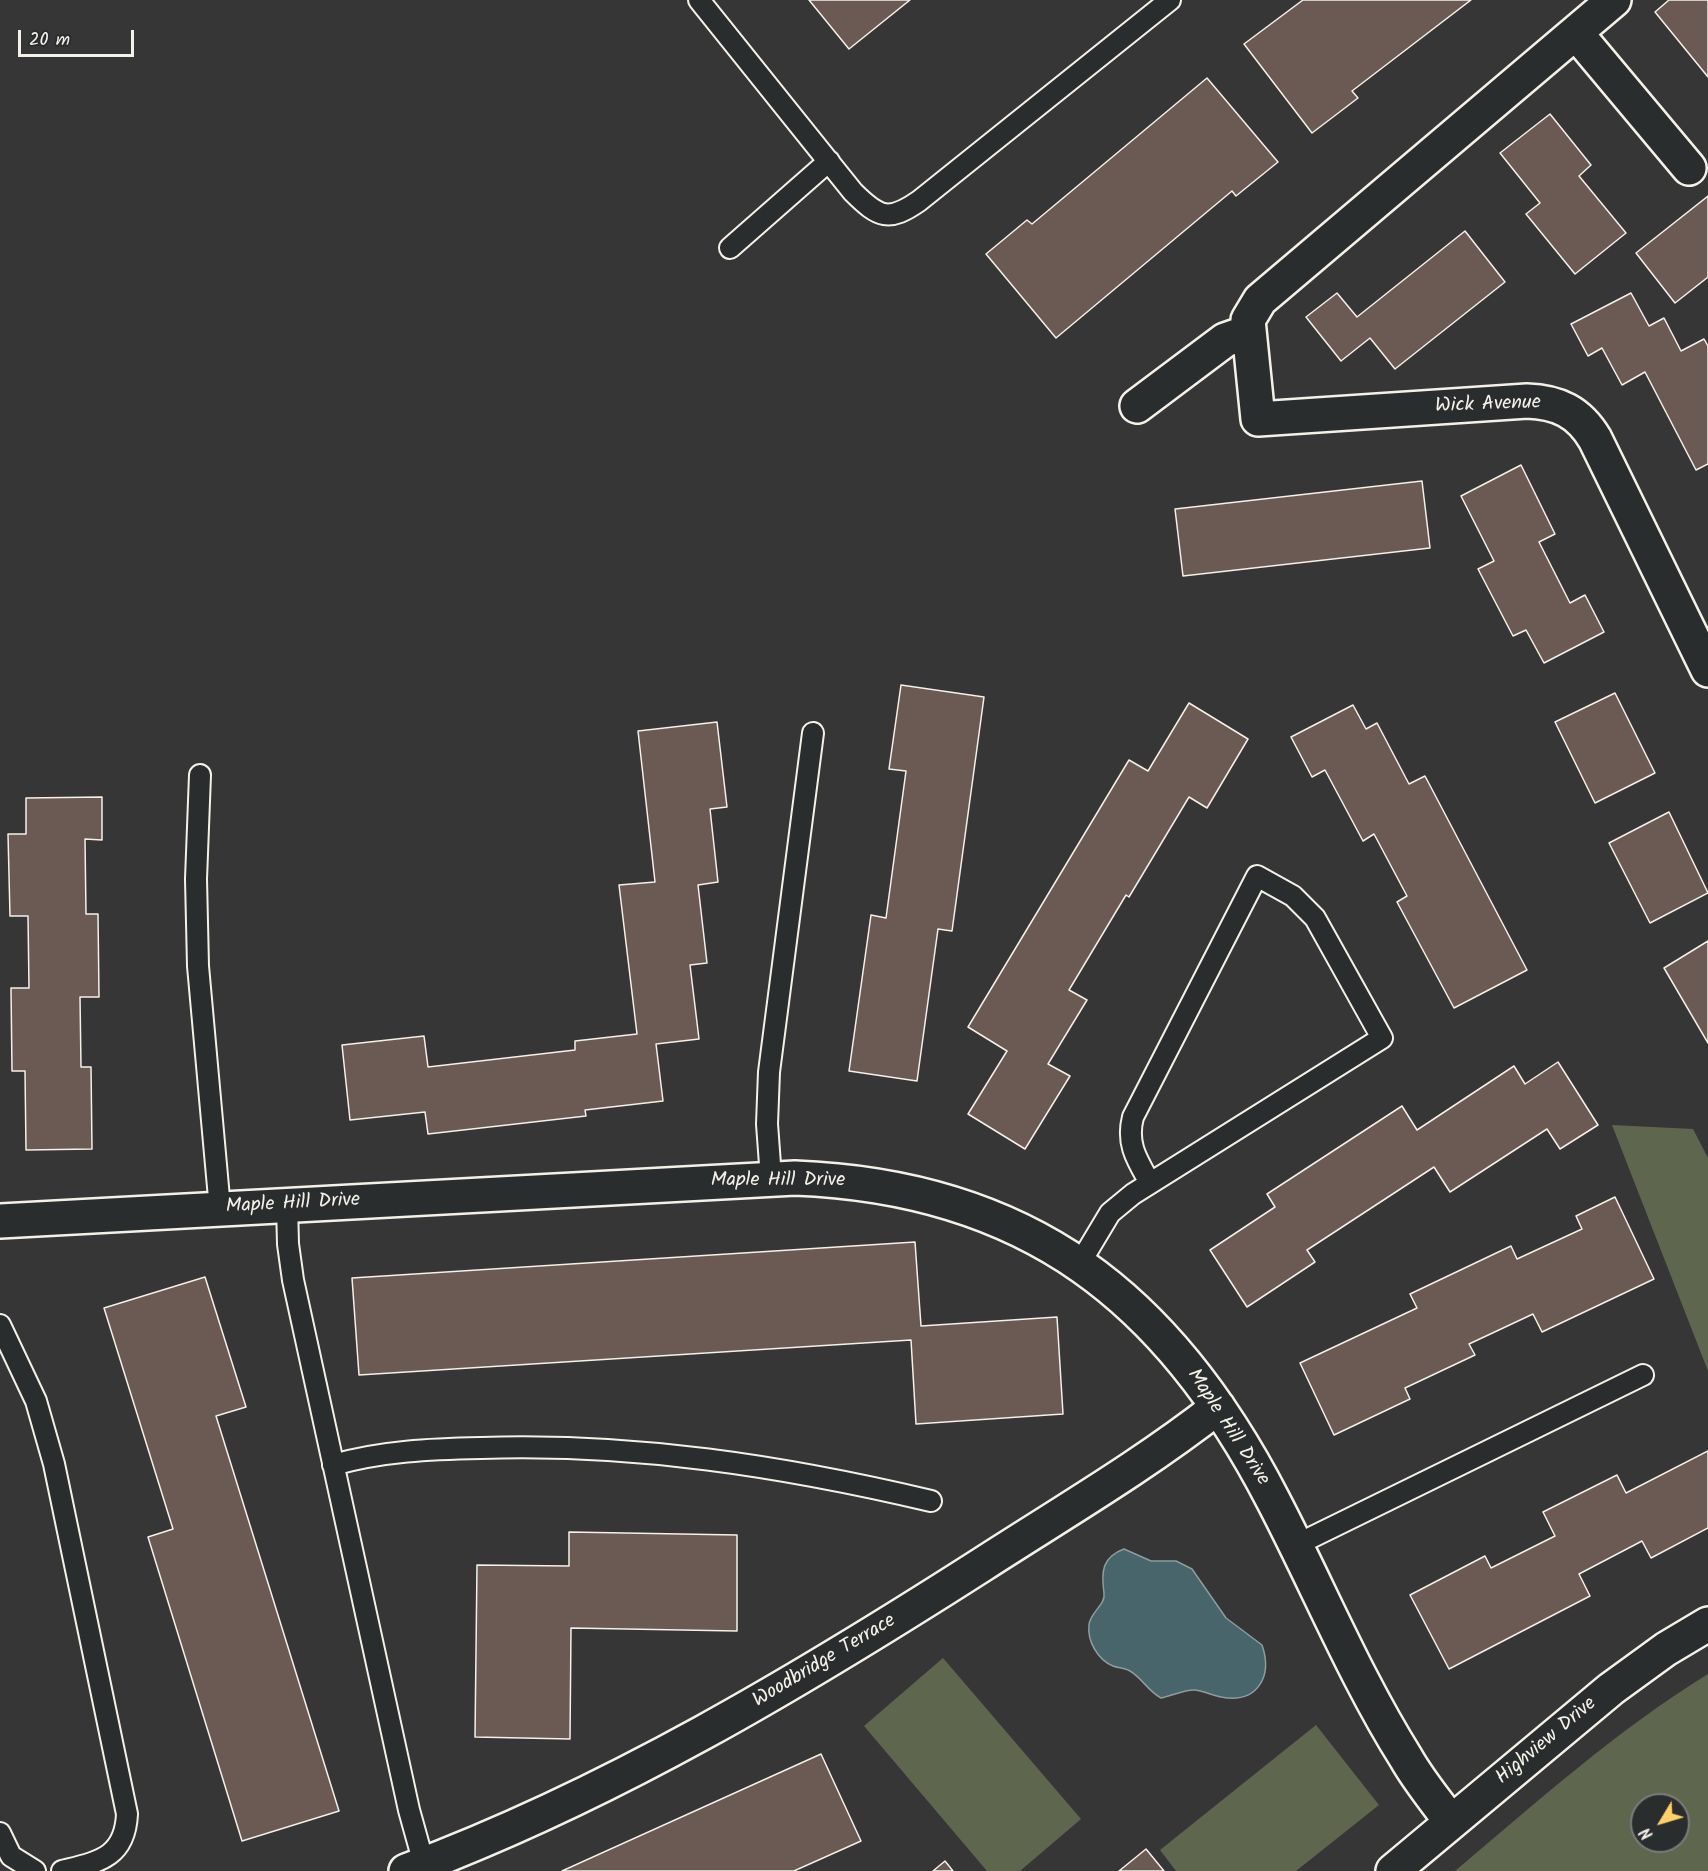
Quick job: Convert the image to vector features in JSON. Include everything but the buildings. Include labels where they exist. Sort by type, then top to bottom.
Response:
[{"type":"street","name":"Wick Avenue","points":[[1614,0],[1267,292],[1248,320],[1258,419],[1527,401],[1545,402],[1572,412],[1596,439],[1682,616],[1706,658]]},
{"type":"street","points":[[1576,33],[1689,168]]},
{"type":"street","points":[[1137,406],[1226,340],[1248,332]]},
{"type":"street","name":"Maple Hill Drive","points":[[0,1221],[771,1178],[857,1183],[923,1197],[1010,1226],[1080,1263],[1143,1315],[1218,1407],[1254,1465],[1391,1734],[1451,1822]]},
{"type":"street","name":"Woodbridge Terrace","points":[[415,1868],[604,1783],[750,1707],[925,1601],[1153,1455],[1218,1407]]},
{"type":"street","name":"Highview Drive","points":[[1393,1871],[1611,1689],[1666,1649],[1708,1624]]},
{"type":"lane","points":[[699,0],[829,161],[873,210],[884,216],[907,209],[1170,0]]},
{"type":"lane","points":[[730,248],[829,161]]},
{"type":"lane","points":[[771,1178],[767,1124],[769,1072],[813,733]]},
{"type":"lane","points":[[200,775],[196,879],[198,966],[220,1209]]},
{"type":"lane","points":[[1080,1263],[1110,1213],[1150,1183],[1382,1038],[1315,918],[1293,896],[1257,876],[1133,1117],[1130,1141],[1134,1154],[1150,1183]]},
{"type":"lane","points":[[287,1205],[288,1245],[293,1280],[409,1810],[415,1868]]},
{"type":"lane","points":[[0,1325],[25,1373],[47,1434],[126,1801],[127,1826],[120,1844],[101,1861],[71,1870]]},
{"type":"lane","points":[[1296,1545],[1643,1375]]},
{"type":"lane","points":[[333,1465],[389,1453],[442,1449],[601,1449],[754,1464],[931,1501]]},
{"type":"lane","points":[[0,1833],[11,1856],[26,1868],[36,1871]]},
{"type":"green space","points":[[1612,1125],[1693,1129],[1708,1158],[1708,1371]]},
{"type":"green space","points":[[943,1658],[1081,1819],[1020,1871],[987,1871],[864,1726]]},
{"type":"green space","points":[[1708,1674],[1708,1871],[1455,1871],[1578,1768],[1642,1719]]},
{"type":"green space","points":[[1316,1725],[1379,1805],[1296,1871],[1176,1871],[1160,1850]]},
{"type":"water","points":[[1124,1549],[1151,1561],[1176,1561],[1192,1569],[1226,1618],[1262,1645],[1265,1668],[1259,1686],[1253,1692],[1234,1698],[1190,1690],[1161,1698],[1134,1674],[1115,1667],[1098,1655],[1090,1637],[1090,1620],[1103,1601],[1103,1572],[1107,1561]]}]
